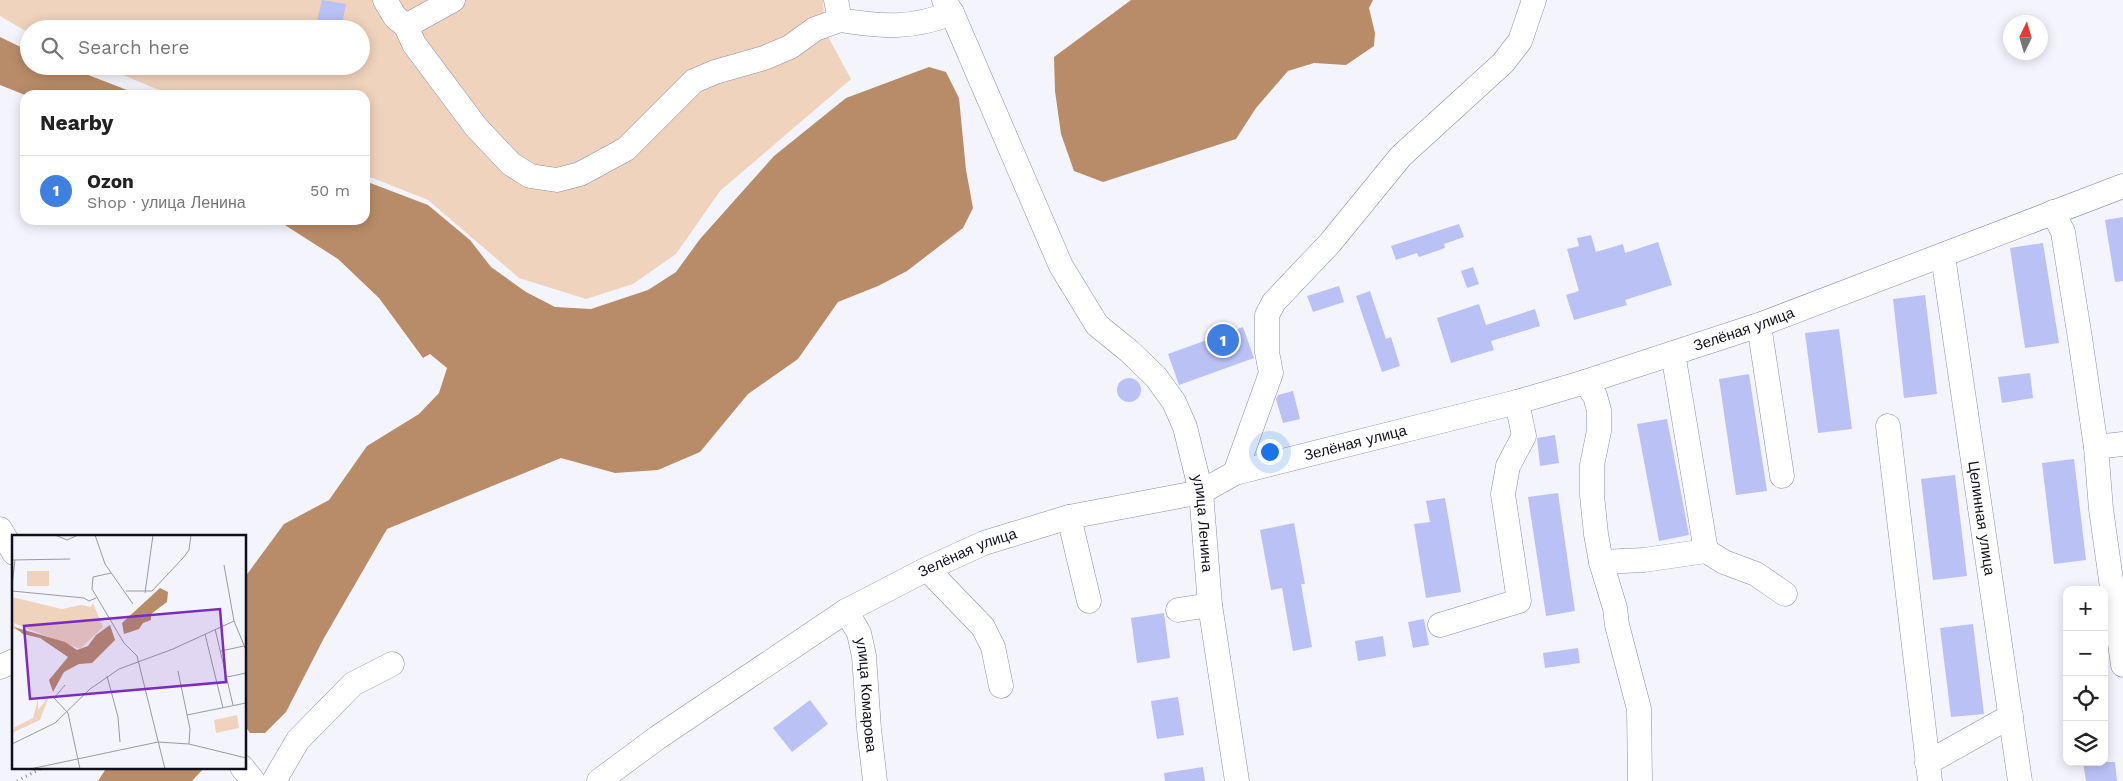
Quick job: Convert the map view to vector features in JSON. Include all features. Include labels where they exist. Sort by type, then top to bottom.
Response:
[{"type":"street","points":[[385,0],[394,17],[406,26],[414,44],[476,127],[511,164],[530,176],[558,180],[580,174],[626,149],[694,81],[715,72],[764,58],[790,47],[838,10],[875,25],[928,22],[948,6]]},
{"type":"street","points":[[406,26],[453,0]]},
{"type":"street","points":[[1235,473],[1271,374],[1268,352],[1267,315],[1274,302],[1330,243],[1401,156],[1503,63],[1520,41],[1534,0]]},
{"type":"street","name":"улица Ленина","points":[[948,6],[1061,266],[1097,325],[1129,351],[1156,378],[1174,402],[1185,427],[1200,492],[1210,605],[1238,781]]},
{"type":"street","name":"Зелёная улица","points":[[599,781],[656,738],[846,611],[927,569],[984,543],[1069,517],[1200,492],[1235,473],[1517,402],[1585,382],[1759,325],[2123,186]]},
{"type":"street","points":[[2052,212],[2063,232],[2096,447],[2100,509],[2123,665]]},
{"type":"street","name":"Целинная улица","points":[[1943,256],[2020,781]]},
{"type":"street","points":[[1759,325],[1782,476]]},
{"type":"street","points":[[1673,353],[1706,551]]},
{"type":"street","points":[[1585,382],[1595,396],[1599,410],[1599,431],[1592,465],[1592,495],[1600,562],[1615,608],[1617,626],[1639,709],[1640,781]]},
{"type":"street","points":[[1440,625],[1519,602],[1503,494],[1508,466],[1524,436],[1517,402]]},
{"type":"street","points":[[1888,426],[1928,772],[2011,716]]},
{"type":"street","points":[[2096,447],[2123,444]]},
{"type":"street","points":[[1069,517],[1089,601]]},
{"type":"street","points":[[0,529],[12,550]]},
{"type":"street","points":[[1600,562],[1644,560],[1706,551],[1724,562],[1756,574],[1785,594]]},
{"type":"street","points":[[927,569],[983,627],[993,647],[1002,686]]},
{"type":"street","points":[[1178,610],[1210,605]]},
{"type":"street","name":"улица Комарова","points":[[846,611],[859,634],[864,656],[875,781]]},
{"type":"street","points":[[0,667],[12,662]]},
{"type":"street","points":[[274,781],[298,740],[353,684],[392,664]]},
{"type":"street","points":[[243,768],[252,781]]},
{"type":"path","points":[[17,781],[42,768]]},
{"type":"shaded area","points":[[0,0],[823,0],[825,31],[851,79],[720,191],[676,254],[633,284],[586,299],[519,278],[428,200],[370,177],[370,90],[159,90],[123,75],[370,75],[370,20],[20,20],[20,28],[0,16]]},
{"type":"shaded area","points":[[1131,0],[1373,0],[1369,8],[1375,33],[1374,46],[1346,65],[1314,63],[1288,71],[1256,108],[1236,139],[1103,182],[1074,171],[1061,134],[1055,91],[1054,57]]},
{"type":"shaded area","points":[[0,37],[20,47],[20,75],[88,75],[127,90],[20,90],[20,93],[0,85]]},
{"type":"shaded area","points":[[929,67],[946,72],[959,98],[966,170],[973,208],[963,228],[907,271],[878,286],[838,302],[798,359],[748,394],[700,452],[658,470],[615,473],[561,458],[387,529],[324,638],[286,712],[265,733],[250,733],[246,727],[246,576],[284,524],[329,500],[367,446],[419,414],[439,393],[447,368],[430,354],[423,358],[379,298],[338,259],[285,225],[370,225],[370,183],[428,205],[470,240],[491,267],[526,292],[555,307],[591,309],[648,290],[676,272],[700,239],[774,156],[846,98]]},
{"type":"shaded area","points":[[106,768],[204,768],[192,781],[98,781]]},
{"type":"building","points":[[322,0],[346,4],[343,20],[317,20]]},
{"type":"building","points":[[2123,217],[2123,281],[2115,282],[2105,220]]},
{"type":"building","points":[[1459,224],[1464,237],[1444,244],[1445,248],[1419,257],[1417,253],[1396,260],[1391,246]]},
{"type":"building","points":[[1591,235],[1596,252],[1623,244],[1625,253],[1658,242],[1672,285],[1625,300],[1627,305],[1574,320],[1566,295],[1579,291],[1567,249],[1579,246],[1577,238]]},
{"type":"building","points":[[2043,243],[2059,343],[2025,348],[2010,248]]},
{"type":"building","points":[[1473,267],[1479,284],[1467,288],[1461,271]]},
{"type":"building","points":[[1339,286],[1344,302],[1313,312],[1307,296]]},
{"type":"building","points":[[1370,291],[1386,339],[1391,337],[1400,366],[1382,372],[1356,296]]},
{"type":"building","points":[[1925,295],[1937,394],[1904,398],[1893,299]]},
{"type":"building","points":[[1479,304],[1486,325],[1535,309],[1540,326],[1491,341],[1494,350],[1451,363],[1437,318]]},
{"type":"building","points":[[1243,327],[1254,358],[1179,385],[1168,354]]},
{"type":"building","points":[[1839,329],[1852,429],[1818,433],[1805,333]]},
{"type":"building","points":[[2030,373],[2033,398],[2002,403],[1998,377]]},
{"type":"building","points":[[1749,374],[1767,491],[1736,495],[1719,379]]},
{"type":"building","points":[[1129,378],[1138,381],[1141,390],[1138,399],[1129,402],[1120,399],[1117,390],[1120,381]]},
{"type":"building","points":[[1293,391],[1300,419],[1283,423],[1276,399],[1278,395]]},
{"type":"building","points":[[1667,419],[1689,535],[1659,541],[1637,424]]},
{"type":"building","points":[[1555,435],[1559,463],[1540,466],[1537,438]]},
{"type":"building","points":[[2074,459],[2086,560],[2054,564],[2042,463]]},
{"type":"building","points":[[1955,475],[1967,576],[1933,580],[1921,479]]},
{"type":"building","points":[[1558,493],[1575,611],[1546,616],[1528,497]]},
{"type":"building","points":[[1445,498],[1461,592],[1426,598],[1414,524],[1430,522],[1426,501]]},
{"type":"building","points":[[1294,523],[1305,584],[1301,584],[1312,647],[1293,651],[1282,588],[1271,590],[1260,530]]},
{"type":"building","points":[[1164,613],[1170,658],[1137,663],[1131,618]]},
{"type":"building","points":[[1424,619],[1429,645],[1413,648],[1408,622]]},
{"type":"building","points":[[1973,624],[1984,714],[1951,717],[1940,628]]},
{"type":"building","points":[[1383,636],[1386,656],[1358,661],[1355,641]]},
{"type":"building","points":[[1578,648],[1580,663],[1545,668],[1543,653]]},
{"type":"building","points":[[1178,697],[1184,735],[1157,739],[1151,701]]},
{"type":"building","points":[[810,700],[828,724],[792,752],[773,728]]},
{"type":"building","points":[[2108,762],[2115,762],[2117,781],[2086,781],[2084,766],[2108,766]]},
{"type":"building","points":[[1203,767],[1205,781],[1165,781],[1164,773]]},
{"type":"place","name":"Ozon","points":[[1223,340]]}]
